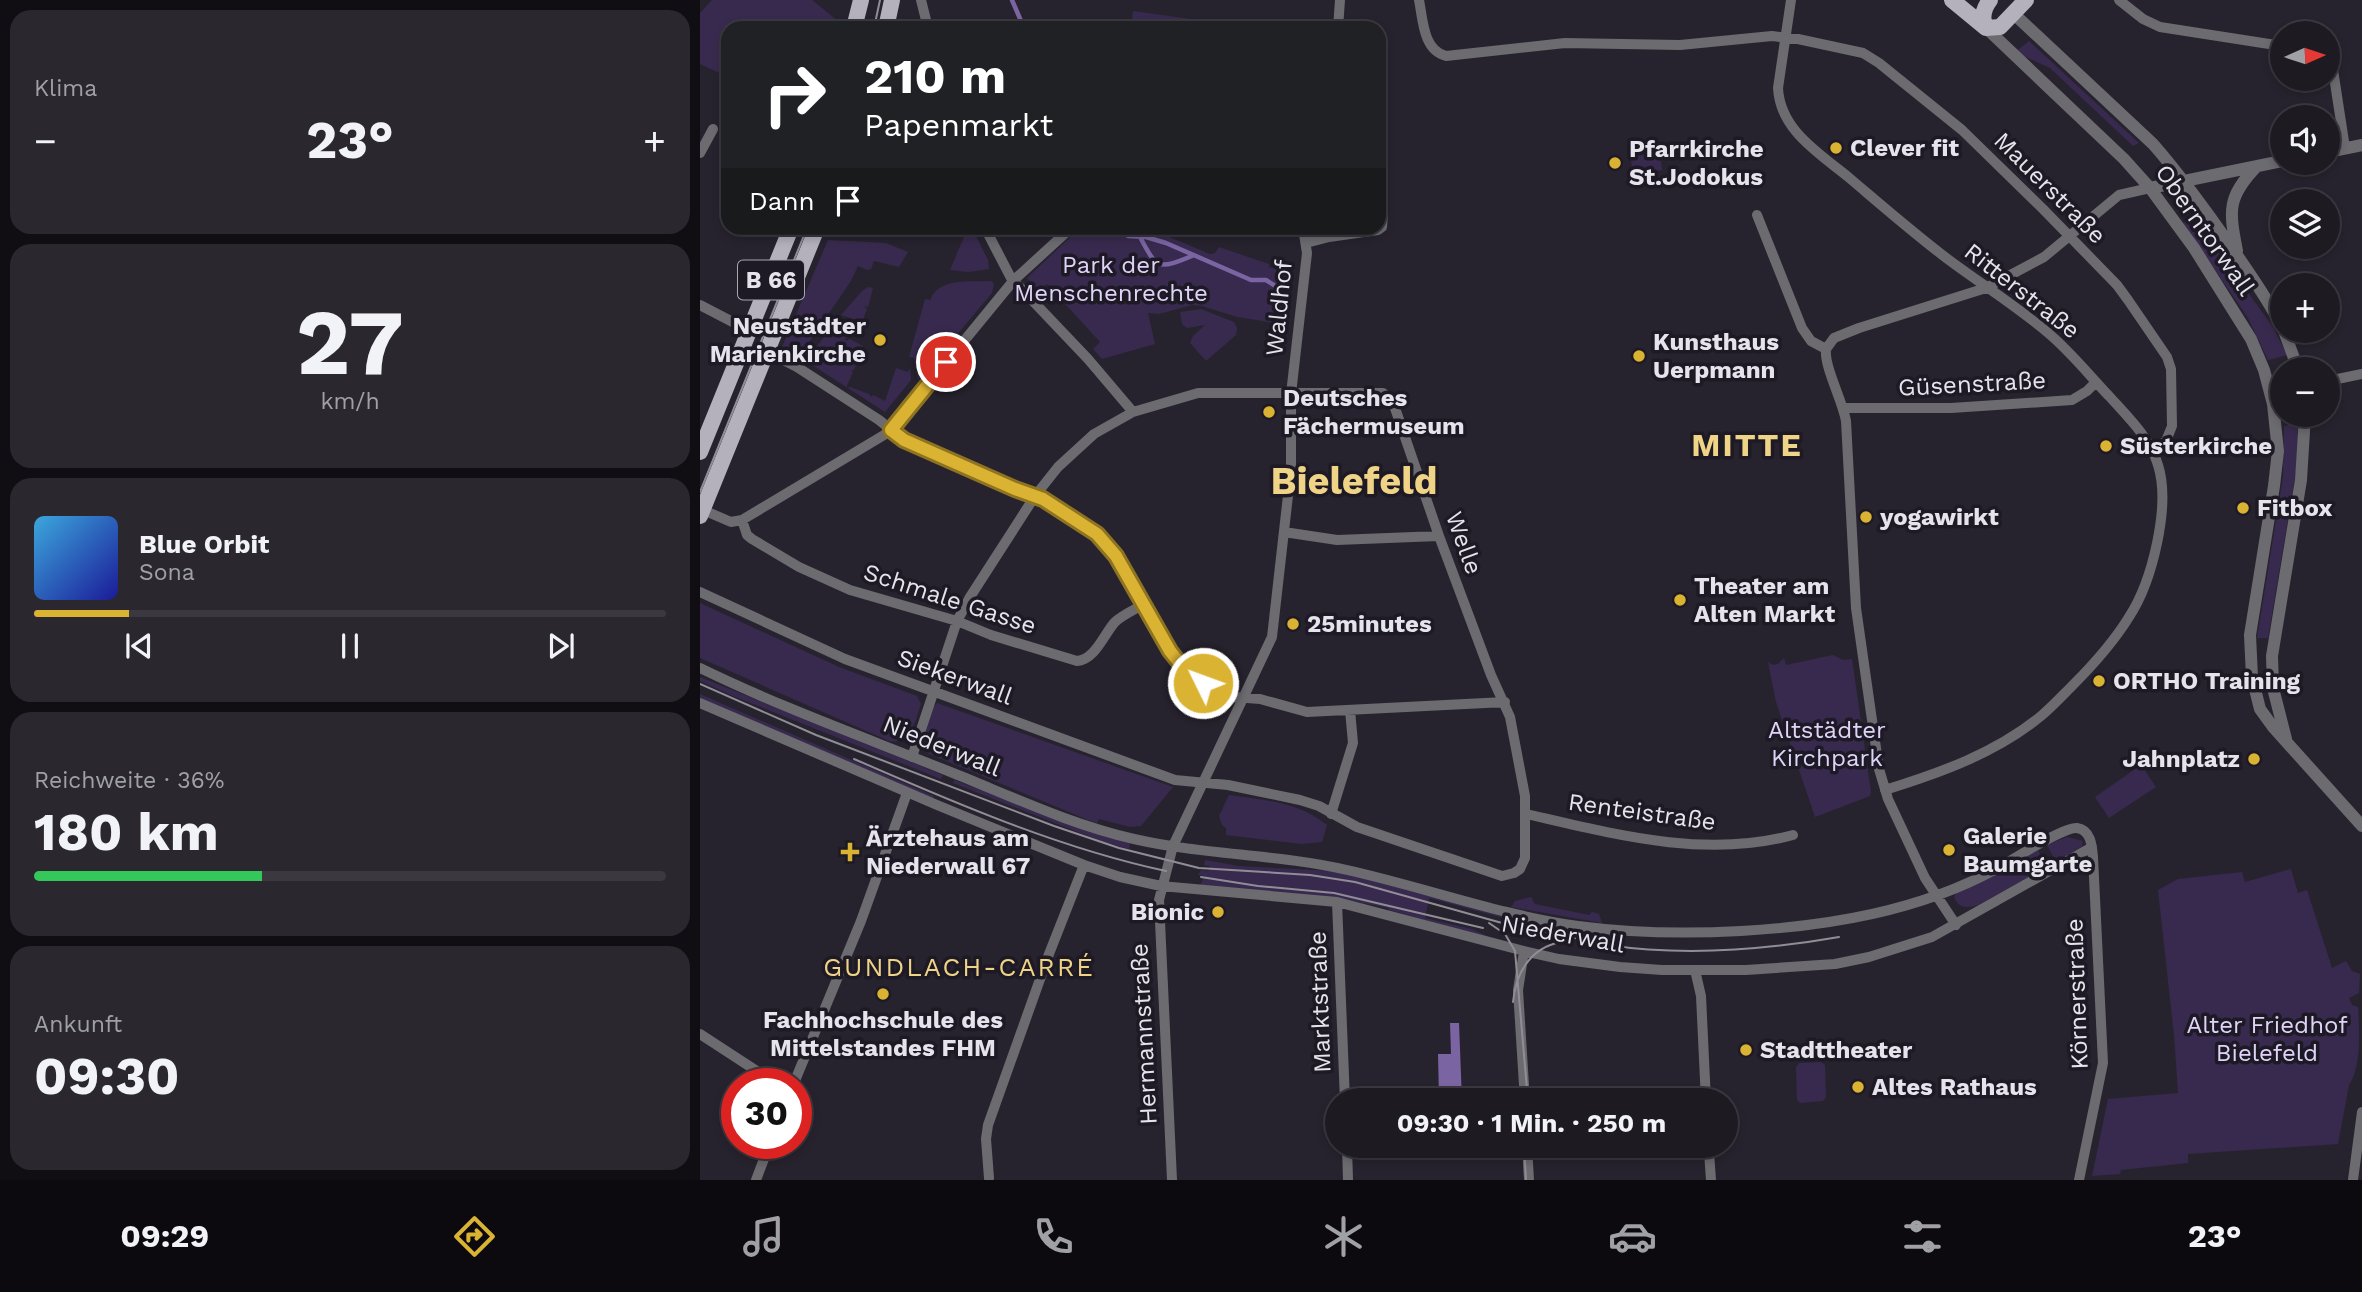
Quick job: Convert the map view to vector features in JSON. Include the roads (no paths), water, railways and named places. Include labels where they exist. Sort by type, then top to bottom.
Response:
[{"type":"main road","points":[[856,21],[861,0]]},
{"type":"main road","points":[[888,21],[892,0]]},
{"type":"main road","name":"Oberntorwall","points":[[1952,0],[1986,28]]},
{"type":"main road","points":[[1990,0],[1983,13],[1986,28],[2000,27],[2026,0]]},
{"type":"main road","points":[[1998,0],[2014,14]]},
{"type":"main road","name":"B 66","points":[[700,452],[788,235]]},
{"type":"main road","name":"B 66","points":[[701,513],[814,235]]},
{"type":"street","points":[[920,0],[926,21]]},
{"type":"street","points":[[1338,21],[1340,0]]},
{"type":"street","name":"Mauerstraße","points":[[1419,0],[1430,47],[1441,55],[1453,56],[1565,43],[1699,44],[1772,36],[1854,51],[1879,63],[1962,130],[2117,285],[2170,363],[2172,426],[2166,441],[2153,451]]},
{"type":"street","name":"Ritterstraße","points":[[1791,0],[1778,88],[1788,123],[1814,149],[1918,236],[2044,329],[2124,412],[2153,451],[2160,472],[2160,526],[2154,555],[2137,604],[2105,651],[2042,715],[1994,747],[1934,775],[1885,790]]},
{"type":"street","points":[[2119,0],[2143,19],[2160,27],[2270,44]]},
{"type":"street","points":[[2014,14],[2153,144],[2184,180],[2270,303]]},
{"type":"street","name":"Oberntorwall","points":[[1986,28],[2124,159],[2150,188],[2194,248],[2245,327],[2260,360],[2269,386],[2277,427],[2277,461],[2249,641],[2252,677],[2260,709],[2286,739]]},
{"type":"street","points":[[2336,91],[2345,148]]},
{"type":"street","points":[[700,153],[713,129]]},
{"type":"street","points":[[2340,149],[2362,145]]},
{"type":"street","points":[[1956,925],[1936,896],[1885,790],[1879,769],[1864,671],[1852,559],[1844,408],[1826,360],[1826,349],[1835,338],[1859,328],[1986,288],[2044,257],[2119,195],[2270,163]]},
{"type":"street","points":[[2239,258],[2232,201],[2238,187],[2257,166]]},
{"type":"street","points":[[1757,215],[1802,328],[1811,341],[1826,349]]},
{"type":"street","points":[[989,235],[1014,280],[1133,412]]},
{"type":"street","points":[[701,513],[731,522],[742,520],[891,430],[1014,280],[1063,235]]},
{"type":"street","name":"Waldhof","points":[[1173,846],[1272,637],[1292,458],[1291,394],[1304,287],[1304,235]]},
{"type":"street","points":[[1306,243],[1343,235]]},
{"type":"street","points":[[700,305],[750,331]]},
{"type":"street","points":[[768,352],[797,367],[904,440],[1049,502],[1097,534],[1116,556],[1166,644],[1182,666],[1203,683],[1227,695],[1260,699],[1307,712],[1504,702]]},
{"type":"street","points":[[2340,379],[2362,374]]},
{"type":"street","name":"Güsenstraße","points":[[1844,408],[1951,408],[2072,400],[2096,382]]},
{"type":"street","points":[[912,757],[957,621],[1035,496],[1078,447],[1104,427],[1133,412],[1198,393],[1291,394]]},
{"type":"street","name":"Welle","points":[[1291,394],[1380,393],[1390,397],[1491,675],[1510,716],[1526,814],[1525,858],[1523,865],[1514,873]]},
{"type":"street","points":[[2305,427],[2303,468],[2280,603],[2272,673],[2286,739],[2362,825]]},
{"type":"street","name":"Schmale Gasse","points":[[742,520],[747,535],[752,539],[799,567],[850,590],[957,621],[1077,661],[1083,661],[1095,650],[1119,619],[1143,604]]},
{"type":"street","points":[[1284,532],[1337,540],[1439,536]]},
{"type":"street","name":"Siekerwall","points":[[700,592],[828,652],[933,692],[1175,780],[1203,783]]},
{"type":"street","name":"Niederwall","points":[[700,668],[735,685],[1095,829],[1173,846],[1343,869],[1498,909],[1578,926],[1616,930],[1710,932],[1798,926],[1876,913],[1936,896],[1979,879],[2070,829],[2084,831],[2090,842],[1956,925],[1920,942],[1879,955],[1847,962],[1746,970],[1695,971],[1601,965],[1524,951],[1337,902],[1161,886],[1120,877],[906,793],[700,703]]},
{"type":"street","points":[[1331,814],[1353,743],[1350,710]]},
{"type":"street","name":"Niederwall","points":[[1203,783],[1274,793],[1300,800],[1357,827],[1493,874],[1502,876],[1514,873]]},
{"type":"street","points":[[800,1068],[863,916],[906,793]]},
{"type":"street","name":"Renteistraße","points":[[1526,814],[1621,835],[1704,844],[1749,844],[1793,835]]},
{"type":"street","name":"Körnerstraße","points":[[2079,1180],[2103,1063],[2090,842]]},
{"type":"street","points":[[1161,886],[1173,846]]},
{"type":"street","points":[[989,1178],[986,1139],[989,1125],[1047,959],[1084,865]]},
{"type":"street","name":"Hermannstraße","points":[[1161,886],[1159,908],[1172,1180]]},
{"type":"street","name":"Marktstraße","points":[[1337,902],[1344,1088]]},
{"type":"street","points":[[1524,951],[1518,990],[1524,1088]]},
{"type":"street","points":[[1695,971],[1701,996],[1705,1088]]},
{"type":"street","points":[[700,1034],[752,1068]]},
{"type":"street","points":[[2353,1180],[2362,1112]]},
{"type":"street","points":[[1347,1158],[1348,1180]]},
{"type":"street","points":[[1528,1158],[1529,1180]]},
{"type":"street","points":[[1709,1158],[1711,1180]]},
{"type":"street","points":[[755,1180],[764,1159]]},
{"type":"waterway","points":[[1012,0],[1021,21]]},
{"type":"waterway","points":[[1127,235],[1166,243],[1251,280],[1266,280],[1277,287]]},
{"type":"waterway","points":[[1140,237],[1155,261],[1160,264],[1165,265],[1192,256]]},
{"type":"tram line","points":[[876,21],[880,0]]},
{"type":"tram line","points":[[700,492],[804,235]]},
{"type":"tram line","points":[[700,684],[816,735],[1119,848],[1199,868],[1310,875],[1355,882],[1502,923],[1614,946]]},
{"type":"tram line","points":[[854,759],[969,808],[1047,837],[1166,871]]},
{"type":"tram line","points":[[1201,877],[1258,886],[1334,893],[1483,928]]},
{"type":"tram line","points":[[1489,923],[1505,934],[1515,951],[1527,1088]]},
{"type":"tram line","points":[[1607,945],[1694,951],[1782,945],[1839,937]]},
{"type":"tram line","points":[[1513,1002],[1518,979],[1529,960],[1545,947],[1568,941]]},
{"type":"tram line","points":[[1525,1158],[1526,1180]]},
{"type":"place","name":"Clever fit","points":[[1836,148]]},
{"type":"place","name":"Pfarrkirche St.Jodokus","points":[[1615,163]]},
{"type":"place","name":"Neustädter Marienkirche","points":[[880,340]]},
{"type":"place","name":"Kunsthaus Uerpmann","points":[[1639,356]]},
{"type":"place","name":"Deutsches Fächermuseum","points":[[1269,412]]},
{"type":"place","name":"Süsterkirche","points":[[2106,446]]},
{"type":"place","name":"Fitbox","points":[[2243,508]]},
{"type":"place","name":"yogawirkt","points":[[1866,517]]},
{"type":"place","name":"Theater am Alten Markt","points":[[1680,600]]},
{"type":"place","name":"25minutes","points":[[1293,624]]},
{"type":"place","name":"ORTHO Training","points":[[2099,681]]},
{"type":"place","name":"Jahnplatz","points":[[2254,759]]},
{"type":"place","name":"Galerie Baumgarte","points":[[1949,850]]},
{"type":"place","name":"Ärztehaus am Niederwall 67","points":[[850,852]]},
{"type":"place","name":"Bionic","points":[[1218,912]]},
{"type":"place","name":"Fachhochschule des Mittelstandes FHM","points":[[883,994]]},
{"type":"place","name":"Stadttheater","points":[[1746,1050]]},
{"type":"place","name":"Altes Rathaus","points":[[1858,1087]]},
{"type":"district","name":"MITTE","points":[[1747,445]]},
{"type":"district","name":"Bielefeld","points":[[1354,481]]},
{"type":"district","name":"GUNDLACH-CARRÉ","points":[[959,967]]},
{"type":"park label","name":"Park der Menschenrechte","points":[[1111,279]]},
{"type":"park label","name":"Altstädter Kirchpark","points":[[1827,744]]},
{"type":"park label","name":"Alter Friedhof Bielefeld","points":[[2267,1039]]}]
